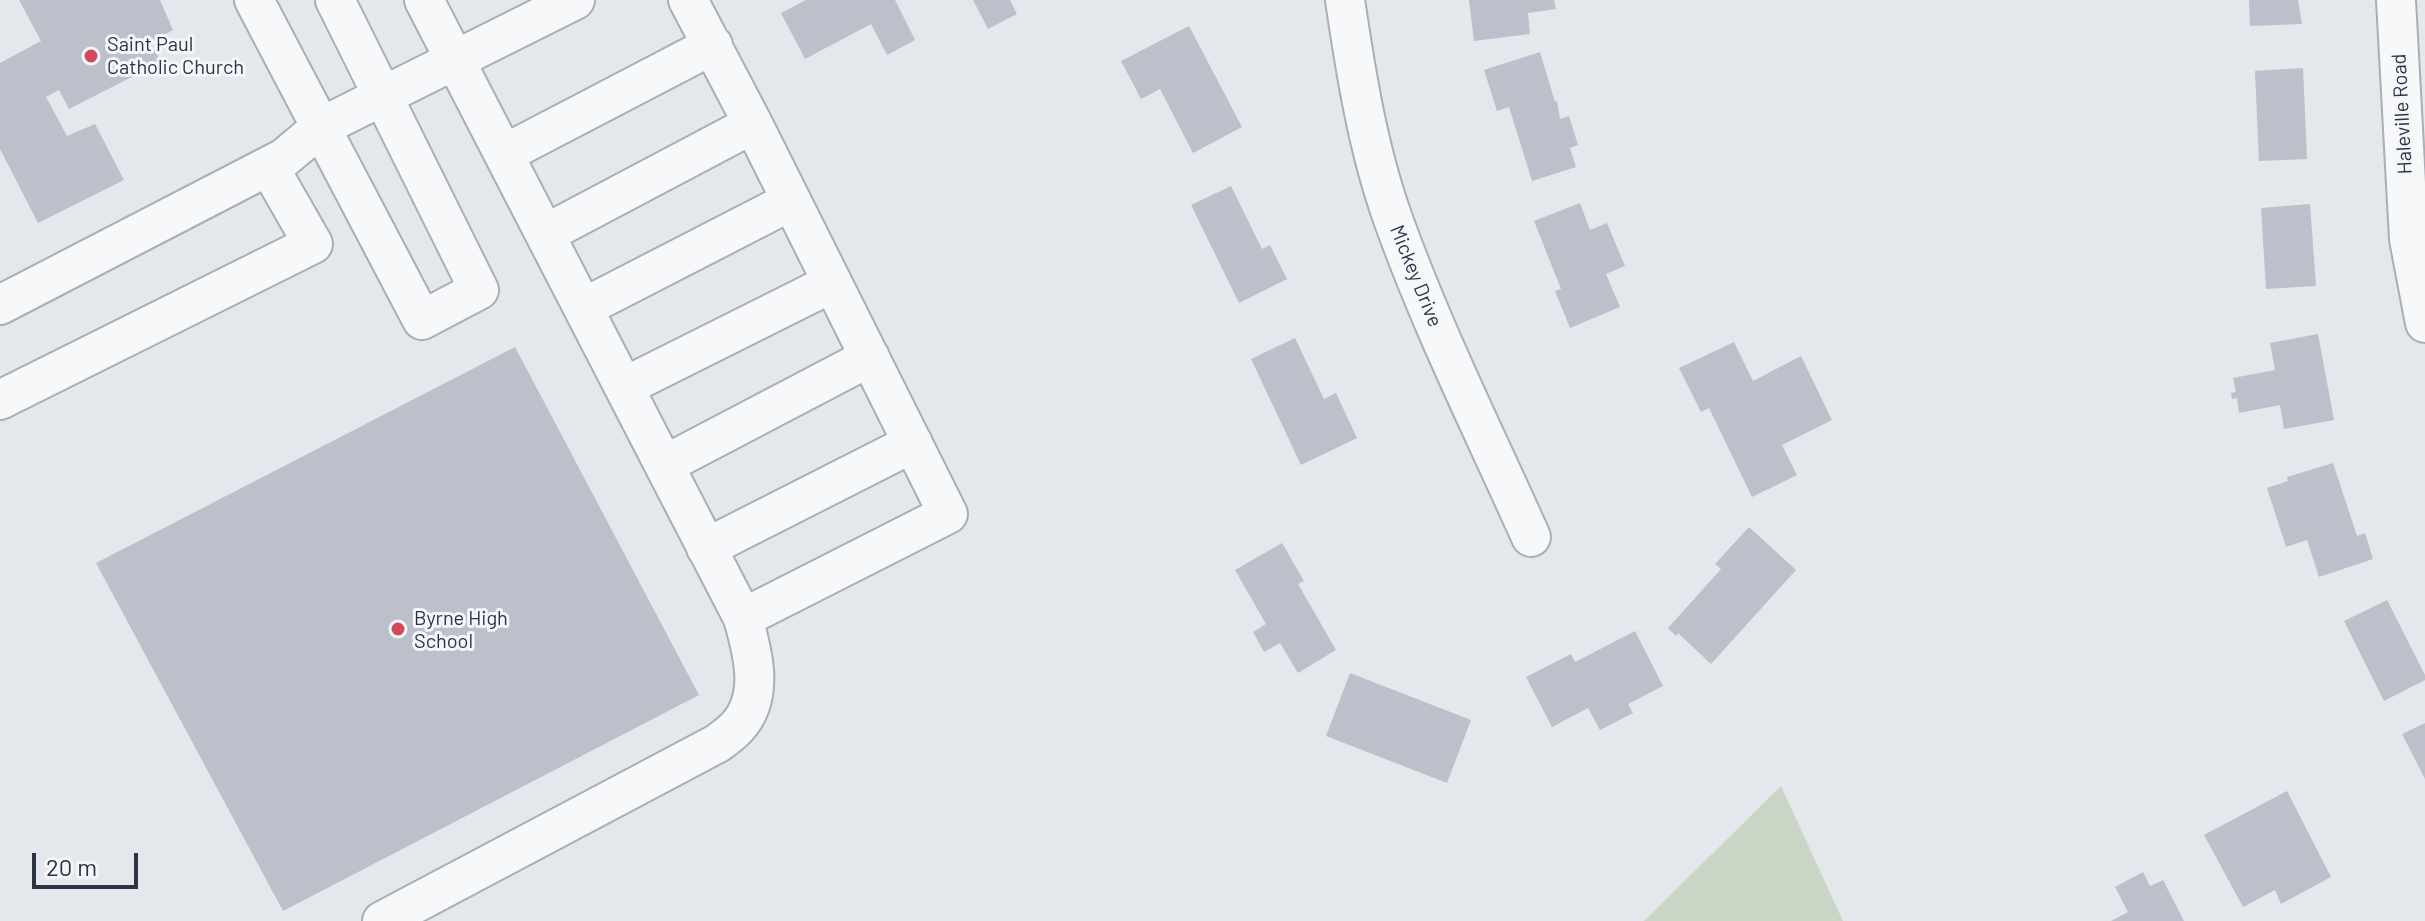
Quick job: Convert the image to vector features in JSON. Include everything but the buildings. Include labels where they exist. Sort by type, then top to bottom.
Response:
[{"type":"street","points":[[254,0],[422,320],[479,290],[335,0]]},
{"type":"street","points":[[382,921],[718,743],[738,727],[749,710],[754,694],[751,646],[743,618],[424,0]]},
{"type":"street","points":[[0,305],[269,167],[321,127],[575,0]]},
{"type":"street","points":[[688,0],[948,514],[743,618]]},
{"type":"street","name":"Mickey Drive","points":[[1345,0],[1366,124],[1393,219],[1432,317],[1531,537]]},
{"type":"street","name":"Haleville Road","points":[[2396,0],[2425,323]]},
{"type":"street","points":[[504,154],[713,45]]},
{"type":"street","points":[[545,234],[753,124]]},
{"type":"street","points":[[0,400],[313,244],[269,167]]},
{"type":"street","points":[[583,308],[791,201]]},
{"type":"street","points":[[624,387],[832,283]]},
{"type":"street","points":[[664,465],[870,357]]},
{"type":"street","points":[[706,548],[913,443]]},
{"type":"green space","points":[[1781,786],[1843,921],[1644,921]]},
{"type":"place","name":"Saint Paul Catholic Church","points":[[91,56]]},
{"type":"place","name":"Byrne High School","points":[[398,629]]}]
